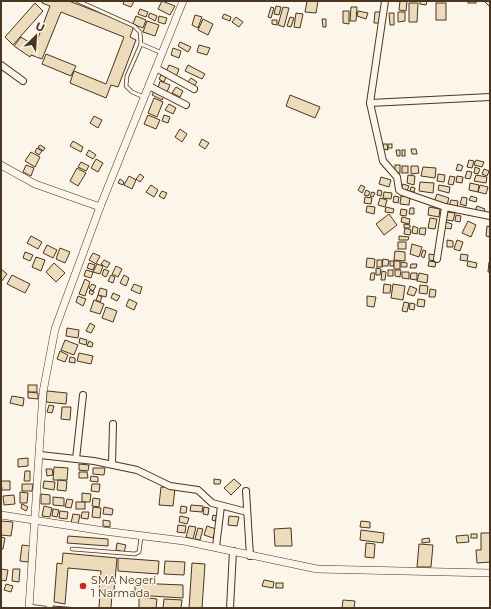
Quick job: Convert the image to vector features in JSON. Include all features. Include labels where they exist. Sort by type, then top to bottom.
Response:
[{"type":"street","points":[[29,607],[43,392],[45,376],[59,313],[85,251],[100,207],[183,1]]},
{"type":"street","points":[[385,1],[370,103],[383,161],[397,177],[399,190],[445,207],[490,216]]},
{"type":"street","points":[[1,65],[23,81]]},
{"type":"street","points":[[156,68],[194,89]]},
{"type":"street","points":[[149,86],[186,105]]},
{"type":"street","points":[[370,103],[490,97]]},
{"type":"street","points":[[1,164],[35,184],[100,207]]},
{"type":"street","points":[[437,259],[445,207]]},
{"type":"street","points":[[76,459],[83,395]]},
{"type":"street","points":[[112,464],[113,424]]},
{"type":"street","points":[[40,455],[112,464],[137,470],[170,486],[198,490],[205,498],[221,506],[247,512]]},
{"type":"street","points":[[246,492],[250,556]]},
{"type":"street","points":[[216,547],[221,506]]},
{"type":"street","points":[[1,515],[35,524],[104,531],[140,539],[216,547],[233,557],[250,556],[332,570],[445,571],[490,574]]},
{"type":"street","points":[[230,608],[233,557]]},
{"type":"lane","points":[[78,1],[136,27],[140,32],[141,44],[127,76],[126,86],[132,92],[144,98]]},
{"type":"lane","points":[[141,44],[162,53]]},
{"type":"lane","points":[[72,549],[135,554],[139,552],[140,539]]},
{"type":"lane","points":[[29,607],[45,608]]},
{"type":"building","points":[[43,1],[69,1],[134,26],[130,37],[136,40],[118,87],[111,85],[106,98],[70,83],[74,71],[106,84],[124,37],[61,12],[42,59],[31,55],[30,57],[14,46],[21,37],[35,46],[50,6],[42,3]]},
{"type":"building","points":[[124,1],[134,1],[131,7],[123,4]]},
{"type":"building","points":[[162,1],[175,6],[170,15],[158,9]]},
{"type":"building","points":[[307,1],[318,1],[316,13],[305,12]]},
{"type":"building","points":[[400,1],[407,1],[406,11],[399,10]]},
{"type":"building","points":[[420,1],[427,1],[426,5],[420,4]]},
{"type":"building","points":[[468,1],[476,1],[476,3],[468,3]]},
{"type":"building","points":[[484,1],[490,1],[490,5],[489,6]]},
{"type":"building","points":[[35,3],[43,11],[13,45],[5,37]]},
{"type":"building","points":[[409,3],[418,3],[417,22],[409,22]]},
{"type":"building","points":[[436,3],[446,3],[446,20],[436,20]]},
{"type":"building","points":[[276,6],[281,7],[279,15],[274,14]]},
{"type":"building","points":[[271,7],[274,8],[271,18],[268,17]]},
{"type":"building","points":[[283,7],[289,8],[284,27],[278,25]]},
{"type":"building","points":[[351,7],[357,7],[356,21],[350,21]]},
{"type":"building","points":[[140,9],[148,12],[146,17],[138,14]]},
{"type":"building","points":[[343,11],[349,11],[349,24],[343,23]]},
{"type":"building","points":[[358,11],[368,13],[366,19],[357,16]]},
{"type":"building","points":[[375,12],[381,12],[379,23],[374,23]]},
{"type":"building","points":[[398,12],[405,12],[405,21],[398,22]]},
{"type":"building","points":[[150,13],[157,16],[155,21],[148,17]]},
{"type":"building","points":[[296,13],[303,14],[300,28],[294,27]]},
{"type":"building","points":[[389,13],[394,13],[394,25],[390,25]]},
{"type":"building","points":[[224,14],[231,17],[230,21],[222,18]]},
{"type":"building","points":[[195,15],[202,17],[198,28],[192,25]]},
{"type":"building","points":[[136,16],[146,20],[143,28],[133,24]]},
{"type":"building","points":[[159,16],[167,18],[165,24],[158,22]]},
{"type":"building","points":[[236,17],[243,22],[239,27],[232,22]]},
{"type":"building","points":[[290,17],[294,18],[291,27],[287,26]]},
{"type":"building","points":[[203,19],[213,24],[208,35],[198,30]]},
{"type":"building","points":[[322,19],[326,19],[326,27],[323,27]]},
{"type":"building","points":[[272,20],[277,20],[277,25],[272,24]]},
{"type":"building","points":[[147,21],[159,25],[155,36],[143,32]]},
{"type":"building","points":[[180,42],[191,47],[188,52],[178,46]]},
{"type":"building","points":[[199,45],[210,48],[207,55],[197,52]]},
{"type":"building","points":[[173,48],[181,51],[179,58],[171,55]]},
{"type":"building","points":[[46,54],[76,66],[71,76],[42,64]]},
{"type":"building","points":[[169,65],[179,69],[176,77],[166,72]]},
{"type":"building","points":[[188,65],[205,74],[202,79],[185,71]]},
{"type":"building","points":[[161,75],[166,77],[164,82],[159,79]]},
{"type":"building","points":[[191,78],[197,82],[193,87],[187,83]]},
{"type":"building","points":[[160,81],[170,85],[167,92],[158,88]]},
{"type":"building","points":[[176,87],[183,91],[180,97],[172,93]]},
{"type":"building","points":[[154,91],[164,96],[162,100],[152,95]]},
{"type":"building","points":[[290,95],[320,107],[315,118],[286,106]]},
{"type":"building","points":[[154,98],[163,102],[157,117],[148,113]]},
{"type":"building","points":[[169,104],[176,108],[173,114],[165,110]]},
{"type":"building","points":[[148,115],[160,120],[156,129],[144,124]]},
{"type":"building","points":[[164,115],[170,117],[168,123],[162,121]]},
{"type":"building","points":[[94,116],[102,120],[98,128],[90,123]]},
{"type":"building","points":[[180,129],[187,134],[182,142],[175,137]]},
{"type":"building","points":[[202,139],[209,143],[205,149],[199,145]]},
{"type":"building","points":[[73,141],[83,147],[81,152],[70,146]]},
{"type":"building","points":[[383,144],[387,144],[388,150],[383,149]]},
{"type":"building","points":[[388,144],[392,144],[392,148],[388,148]]},
{"type":"building","points":[[40,145],[45,148],[43,151],[38,147]]},
{"type":"building","points":[[37,148],[42,151],[39,155],[35,152]]},
{"type":"building","points":[[411,149],[416,149],[417,154],[412,154]]},
{"type":"building","points":[[89,150],[96,155],[93,159],[86,155]]},
{"type":"building","points":[[396,150],[400,150],[400,156],[397,156]]},
{"type":"building","points":[[402,150],[405,150],[405,156],[402,156]]},
{"type":"building","points":[[31,152],[40,157],[35,167],[25,161]]},
{"type":"building","points":[[96,159],[103,163],[98,172],[91,168]]},
{"type":"building","points":[[469,160],[474,161],[472,168],[467,167]]},
{"type":"building","points":[[476,160],[484,162],[482,167],[474,165]]},
{"type":"building","points":[[81,162],[89,166],[86,171],[78,167]]},
{"type":"building","points":[[458,164],[463,166],[461,171],[456,170]]},
{"type":"building","points":[[26,165],[34,168],[31,176],[23,172]]},
{"type":"building","points":[[395,165],[400,165],[400,173],[395,173]]},
{"type":"building","points":[[402,166],[408,166],[408,173],[402,173]]},
{"type":"building","points":[[411,166],[418,166],[419,173],[411,174]]},
{"type":"building","points":[[423,167],[436,168],[435,178],[421,176]]},
{"type":"building","points":[[475,167],[480,169],[478,174],[474,173]]},
{"type":"building","points":[[77,168],[86,173],[78,186],[70,181]]},
{"type":"building","points":[[484,169],[489,171],[487,176],[482,174]]},
{"type":"building","points":[[467,171],[472,172],[470,179],[465,178]]},
{"type":"building","points":[[140,174],[144,177],[140,182],[136,179]]},
{"type":"building","points":[[438,174],[445,175],[444,182],[437,181]]},
{"type":"building","points":[[408,175],[415,176],[414,185],[407,183]]},
{"type":"building","points":[[476,175],[487,177],[486,183],[474,181]]},
{"type":"building","points":[[129,176],[136,180],[132,189],[124,185]]},
{"type":"building","points":[[450,176],[455,177],[453,185],[448,184]]},
{"type":"building","points":[[457,176],[463,177],[462,183],[456,182]]},
{"type":"building","points":[[381,177],[391,180],[389,187],[379,184]]},
{"type":"building","points":[[120,179],[124,182],[123,185],[118,183]]},
{"type":"building","points":[[420,182],[434,183],[433,193],[419,191]]},
{"type":"building","points":[[470,183],[479,185],[478,192],[469,190]]},
{"type":"building","points":[[403,184],[409,186],[407,191],[401,190]]},
{"type":"building","points":[[151,185],[158,190],[154,197],[146,192]]},
{"type":"building","points":[[361,185],[365,187],[362,193],[358,190]]},
{"type":"building","points":[[439,185],[450,187],[449,193],[438,190]]},
{"type":"building","points":[[480,185],[488,187],[486,194],[478,192]]},
{"type":"building","points":[[411,187],[415,188],[414,192],[410,191]]},
{"type":"building","points":[[366,190],[370,192],[368,196],[364,195]]},
{"type":"building","points":[[378,190],[382,191],[381,196],[377,195]]},
{"type":"building","points":[[162,191],[167,193],[164,199],[159,196]]},
{"type":"building","points":[[372,192],[375,193],[373,197],[370,196]]},
{"type":"building","points":[[384,192],[392,193],[391,199],[383,198]]},
{"type":"building","points":[[437,194],[449,198],[447,205],[434,202]]},
{"type":"building","points":[[394,196],[399,197],[398,203],[393,202]]},
{"type":"building","points":[[401,196],[410,197],[409,205],[400,204]]},
{"type":"building","points":[[471,196],[477,198],[476,202],[469,200]]},
{"type":"building","points":[[365,197],[372,198],[371,204],[364,203]]},
{"type":"building","points":[[462,197],[467,198],[466,206],[460,204]]},
{"type":"building","points":[[380,198],[387,200],[385,207],[378,205]]},
{"type":"building","points":[[451,200],[458,201],[457,207],[449,206]]},
{"type":"building","points":[[367,206],[375,207],[374,214],[366,212]]},
{"type":"building","points":[[477,206],[485,209],[483,214],[475,211]]},
{"type":"building","points":[[386,207],[394,209],[393,213],[385,212]]},
{"type":"building","points":[[429,207],[440,209],[439,217],[428,215]]},
{"type":"building","points":[[410,208],[414,208],[414,214],[409,214]]},
{"type":"building","points":[[401,209],[407,210],[406,216],[400,215]]},
{"type":"building","points":[[448,212],[455,213],[453,221],[446,220]]},
{"type":"building","points":[[389,214],[397,225],[384,235],[376,224]]},
{"type":"building","points":[[456,215],[461,216],[460,222],[455,221]]},
{"type":"building","points":[[402,217],[410,219],[409,224],[401,222]]},
{"type":"building","points":[[430,218],[437,219],[435,229],[428,228]]},
{"type":"building","points":[[468,221],[476,225],[471,237],[462,233]]},
{"type":"building","points":[[446,222],[452,224],[451,229],[445,228]]},
{"type":"building","points":[[404,224],[410,225],[410,228],[404,228]]},
{"type":"building","points":[[413,226],[418,228],[417,234],[412,233]]},
{"type":"building","points":[[487,226],[490,227],[490,237],[486,236]]},
{"type":"building","points":[[405,228],[411,230],[410,235],[404,234]]},
{"type":"building","points":[[420,228],[426,228],[425,235],[419,234]]},
{"type":"building","points":[[31,236],[42,242],[38,249],[27,243]]},
{"type":"building","points":[[399,236],[409,237],[408,240],[399,240]]},
{"type":"building","points":[[447,240],[453,241],[453,247],[447,247]]},
{"type":"building","points":[[457,240],[463,242],[460,251],[454,249]]},
{"type":"building","points":[[398,242],[406,242],[406,249],[398,249]]},
{"type":"building","points":[[412,244],[422,247],[419,257],[410,254]]},
{"type":"building","points":[[47,245],[57,250],[53,258],[43,253]]},
{"type":"building","points":[[60,248],[70,252],[65,263],[56,259]]},
{"type":"building","points":[[423,250],[426,251],[424,258],[421,256]]},
{"type":"building","points":[[395,251],[405,252],[405,261],[394,260]]},
{"type":"building","points":[[25,252],[33,255],[30,261],[23,258]]},
{"type":"building","points":[[93,253],[100,256],[96,264],[89,260]]},
{"type":"building","points":[[429,254],[436,255],[436,261],[429,260]]},
{"type":"building","points":[[461,254],[468,255],[467,261],[460,260]]},
{"type":"building","points":[[36,257],[45,260],[41,271],[32,267]]},
{"type":"building","points":[[367,258],[375,259],[374,268],[366,267]]},
{"type":"building","points":[[383,259],[389,260],[388,266],[382,266]]},
{"type":"building","points":[[104,260],[110,263],[107,268],[101,264]]},
{"type":"building","points":[[377,260],[382,260],[382,267],[377,267]]},
{"type":"building","points":[[390,261],[394,261],[394,266],[390,266]]},
{"type":"building","points":[[394,261],[400,261],[400,269],[394,269]]},
{"type":"building","points":[[429,261],[436,262],[435,267],[428,266]]},
{"type":"building","points":[[468,261],[477,263],[476,268],[467,266]]},
{"type":"building","points":[[401,262],[407,263],[407,267],[401,267]]},
{"type":"building","points":[[489,262],[490,272],[488,272]]},
{"type":"building","points":[[54,263],[65,273],[56,282],[46,272]]},
{"type":"building","points":[[89,263],[95,265],[93,270],[87,268]]},
{"type":"building","points":[[97,264],[103,266],[100,274],[93,272]]},
{"type":"building","points":[[411,264],[417,264],[416,268],[410,268]]},
{"type":"building","points":[[116,266],[122,269],[118,277],[112,274]]},
{"type":"building","points":[[376,268],[381,269],[380,275],[376,275]]},
{"type":"building","points":[[1,269],[7,274],[1,282]]},
{"type":"building","points":[[104,269],[109,271],[106,277],[102,275]]},
{"type":"building","points":[[86,270],[93,272],[91,278],[84,276]]},
{"type":"building","points":[[388,270],[393,270],[393,276],[388,276]]},
{"type":"building","points":[[395,270],[401,270],[400,277],[395,276]]},
{"type":"building","points":[[382,271],[386,272],[385,280],[381,280]]},
{"type":"building","points":[[402,272],[409,272],[409,279],[402,278]]},
{"type":"building","points":[[371,273],[375,273],[374,280],[370,280]]},
{"type":"building","points":[[411,273],[417,273],[417,280],[410,279]]},
{"type":"building","points":[[419,273],[428,275],[427,283],[417,281]]},
{"type":"building","points":[[12,275],[30,284],[25,293],[7,284]]},
{"type":"building","points":[[111,275],[115,277],[113,283],[108,281]]},
{"type":"building","points":[[124,275],[129,278],[126,286],[120,283]]},
{"type":"building","points":[[85,279],[90,282],[85,296],[79,294]]},
{"type":"building","points":[[92,284],[96,286],[93,291],[89,288]]},
{"type":"building","points":[[134,284],[142,287],[140,294],[131,290]]},
{"type":"building","points":[[384,284],[391,285],[390,293],[383,293]]},
{"type":"building","points":[[393,284],[405,286],[403,300],[391,298]]},
{"type":"building","points":[[420,285],[428,286],[427,294],[419,293]]},
{"type":"building","points":[[410,286],[417,289],[414,296],[407,294]]},
{"type":"building","points":[[100,288],[107,290],[106,297],[98,295]]},
{"type":"building","points":[[430,289],[436,290],[435,297],[429,297]]},
{"type":"building","points":[[90,290],[94,292],[92,295],[89,293]]},
{"type":"building","points":[[113,293],[120,296],[117,301],[111,298]]},
{"type":"building","points":[[98,295],[102,297],[100,302],[96,300]]},
{"type":"building","points":[[78,296],[86,299],[83,306],[76,302]]},
{"type":"building","points":[[367,296],[376,297],[374,307],[367,306]]},
{"type":"building","points":[[129,299],[137,303],[134,310],[126,306]]},
{"type":"building","points":[[418,299],[425,300],[424,307],[417,306]]},
{"type":"building","points":[[94,300],[104,304],[100,314],[90,311]]},
{"type":"building","points":[[404,302],[409,303],[407,312],[402,311]]},
{"type":"building","points":[[410,303],[415,304],[414,310],[409,309]]},
{"type":"building","points":[[106,307],[117,311],[113,322],[102,318]]},
{"type":"building","points":[[90,323],[95,326],[91,333],[86,331]]},
{"type":"building","points":[[67,328],[79,330],[78,338],[66,336]]},
{"type":"building","points":[[80,338],[87,340],[86,345],[79,343]]},
{"type":"building","points":[[65,340],[78,345],[74,355],[61,350]]},
{"type":"building","points":[[89,341],[93,343],[92,347],[87,346]]},
{"type":"building","points":[[60,351],[68,355],[65,362],[57,359]]},
{"type":"building","points":[[79,353],[93,356],[91,364],[77,361]]},
{"type":"building","points":[[70,357],[75,358],[75,363],[69,362]]},
{"type":"building","points":[[28,385],[37,385],[37,392],[28,392]]},
{"type":"building","points":[[47,391],[67,393],[66,404],[46,402]]},
{"type":"building","points":[[28,392],[38,393],[38,399],[28,398]]},
{"type":"building","points":[[12,396],[24,398],[23,406],[10,403]]},
{"type":"building","points":[[49,405],[54,406],[52,413],[47,412]]},
{"type":"building","points":[[62,407],[71,407],[70,420],[61,419]]},
{"type":"building","points":[[28,458],[28,466],[18,467],[18,459]]},
{"type":"building","points":[[79,464],[89,465],[88,471],[79,470]]},
{"type":"building","points":[[54,467],[68,468],[67,480],[53,480]]},
{"type":"building","points":[[93,468],[105,468],[104,475],[93,474]]},
{"type":"building","points":[[46,469],[52,469],[53,475],[47,476]]},
{"type":"building","points":[[25,471],[30,471],[30,481],[24,481]]},
{"type":"building","points":[[79,472],[87,472],[88,478],[79,478]]},
{"type":"building","points":[[91,476],[98,477],[98,482],[90,481]]},
{"type":"building","points":[[214,479],[221,480],[220,484],[214,484]]},
{"type":"building","points":[[234,479],[241,485],[231,495],[224,488]]},
{"type":"building","points":[[58,480],[67,481],[66,491],[57,490]]},
{"type":"building","points":[[1,481],[10,481],[10,490],[2,490]]},
{"type":"building","points":[[44,481],[55,482],[54,490],[43,488]]},
{"type":"building","points":[[22,484],[33,484],[32,491],[22,491]]},
{"type":"building","points":[[92,484],[100,484],[99,492],[91,491]]},
{"type":"building","points":[[161,487],[175,488],[173,506],[159,505]]},
{"type":"building","points":[[20,492],[28,493],[27,503],[20,503]]},
{"type":"building","points":[[82,493],[91,494],[90,502],[82,502]]},
{"type":"building","points":[[41,494],[50,495],[50,504],[41,504]]},
{"type":"building","points":[[14,495],[15,504],[4,505],[3,496]]},
{"type":"building","points":[[53,497],[64,498],[64,506],[53,505]]},
{"type":"building","points":[[93,498],[100,499],[99,507],[92,506]]},
{"type":"building","points":[[67,499],[73,500],[71,508],[65,507]]},
{"type":"building","points":[[76,502],[85,502],[85,509],[76,509]]},
{"type":"building","points":[[22,504],[28,507],[26,511],[21,508]]},
{"type":"building","points":[[191,505],[203,506],[202,512],[190,511]]},
{"type":"building","points":[[44,506],[52,508],[50,517],[42,516]]},
{"type":"building","points":[[181,506],[187,507],[186,513],[180,513]]},
{"type":"building","points":[[93,507],[101,508],[100,518],[92,517]]},
{"type":"building","points":[[104,507],[113,509],[112,515],[103,514]]},
{"type":"building","points":[[204,507],[209,508],[208,515],[203,514]]},
{"type":"building","points":[[53,509],[59,510],[57,517],[52,516]]},
{"type":"building","points":[[60,511],[68,512],[67,519],[59,518]]},
{"type":"building","points":[[82,512],[89,512],[88,519],[81,518]]},
{"type":"building","points":[[73,514],[80,515],[78,524],[71,523]]},
{"type":"building","points":[[213,515],[217,516],[215,521],[212,520]]},
{"type":"building","points":[[180,516],[189,518],[187,524],[179,522]]},
{"type":"building","points":[[229,516],[239,517],[237,526],[228,525]]},
{"type":"building","points":[[103,520],[110,521],[110,527],[103,526]]},
{"type":"building","points":[[1,521],[13,522],[11,536],[1,535]]},
{"type":"building","points":[[361,521],[370,522],[370,528],[360,527]]},
{"type":"building","points":[[178,525],[186,526],[185,533],[177,532]]},
{"type":"building","points":[[189,526],[196,527],[193,539],[186,537]]},
{"type":"building","points":[[207,526],[216,529],[213,538],[204,535]]},
{"type":"building","points":[[198,528],[203,529],[200,540],[195,539]]},
{"type":"building","points":[[291,528],[292,546],[275,546],[274,529]]},
{"type":"building","points":[[361,530],[384,533],[383,543],[360,540]]},
{"type":"building","points":[[481,533],[490,533],[490,562],[477,563],[476,550],[481,550]]},
{"type":"building","points":[[471,534],[477,534],[477,538],[471,538]]},
{"type":"building","points":[[468,535],[469,542],[457,543],[456,536]]},
{"type":"building","points":[[68,536],[108,539],[108,546],[67,543]]},
{"type":"building","points":[[1,537],[5,538],[3,549],[1,549]]},
{"type":"building","points":[[429,538],[430,542],[422,543],[422,539]]},
{"type":"building","points":[[117,543],[126,545],[124,552],[116,550]]},
{"type":"building","points":[[366,543],[375,544],[374,558],[365,557]]},
{"type":"building","points":[[419,544],[433,545],[431,567],[417,567]]},
{"type":"building","points":[[22,545],[30,546],[28,562],[20,561]]},
{"type":"building","points":[[63,553],[117,558],[114,591],[99,590],[101,571],[68,568],[65,604],[54,602],[57,563],[62,564]]},
{"type":"building","points":[[118,558],[159,561],[158,574],[118,571]]},
{"type":"building","points":[[165,561],[185,562],[184,575],[164,574]]},
{"type":"building","points":[[192,563],[205,564],[202,608],[189,608]]},
{"type":"building","points":[[1,569],[8,570],[6,581],[1,580]]},
{"type":"building","points":[[13,569],[20,569],[19,582],[12,581]]},
{"type":"building","points":[[264,580],[274,582],[273,588],[262,586]]},
{"type":"building","points":[[135,583],[183,585],[183,598],[135,595]]},
{"type":"building","points":[[276,583],[283,583],[283,588],[276,588]]},
{"type":"building","points":[[6,584],[13,586],[11,592],[4,590]]},
{"type":"building","points":[[100,592],[112,593],[111,608],[99,608]]},
{"type":"building","points":[[139,597],[157,599],[156,608],[139,608]]},
{"type":"building","points":[[164,599],[182,600],[181,608],[163,608]]},
{"type":"building","points":[[343,600],[355,601],[354,608],[342,608]]},
{"type":"building","points":[[53,606],[78,608],[53,608]]},
{"type":"place","name":"SMA Negeri 1 Narmada","points":[[83,586]]}]
